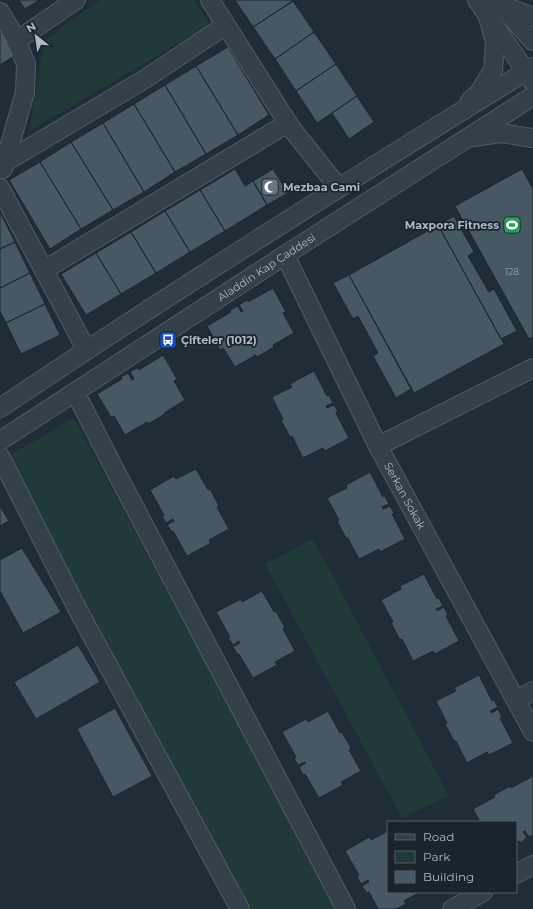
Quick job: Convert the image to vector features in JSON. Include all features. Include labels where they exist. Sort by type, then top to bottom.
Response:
[{"type":"street","points":[[16,41],[76,0]]},
{"type":"street","points":[[210,0],[288,123],[338,188]]},
{"type":"street","points":[[490,4],[533,17]]},
{"type":"street","points":[[490,4],[533,40]]},
{"type":"street","points":[[0,408],[86,350],[338,188],[455,116],[531,74],[490,4]]},
{"type":"street","points":[[455,116],[479,93],[494,70],[495,42],[490,4]]},
{"type":"street","points":[[0,12],[16,41],[26,64],[26,92],[0,181]]},
{"type":"street","points":[[4,164],[145,79],[226,25]]},
{"type":"street","name":"Aladdin Kap Caddesi","points":[[0,440],[533,96]]},
{"type":"street","points":[[44,270],[288,123]]},
{"type":"street","points":[[468,138],[502,133],[533,138]]},
{"type":"street","points":[[0,188],[86,350]]},
{"type":"street","name":"Serkan Sokak","points":[[285,255],[378,446],[533,732]]},
{"type":"street","points":[[378,446],[533,368]]},
{"type":"street","points":[[75,392],[346,909]]},
{"type":"street","points":[[0,456],[78,612],[240,909]]},
{"type":"street","points":[[516,700],[533,691]]},
{"type":"street","points":[[517,873],[533,865]]},
{"type":"street","points":[[452,909],[481,893]]},
{"type":"green space","points":[[100,0],[194,0],[210,25],[29,131],[45,40]]},
{"type":"green space","points":[[74,418],[183,622],[340,909],[250,909],[118,670],[7,457]]},
{"type":"green space","points":[[313,539],[449,796],[402,818],[265,564]]},
{"type":"building","points":[[19,0],[39,0],[25,9]]},
{"type":"building","points":[[235,0],[293,0],[293,1],[253,27]]},
{"type":"building","points":[[293,1],[314,32],[275,59],[253,27]]},
{"type":"building","points":[[0,29],[16,55],[0,65]]},
{"type":"building","points":[[314,32],[336,64],[296,91],[275,59]]},
{"type":"building","points":[[228,47],[269,115],[238,135],[196,66]]},
{"type":"building","points":[[336,64],[357,96],[317,123],[296,91]]},
{"type":"building","points":[[196,66],[238,135],[206,154],[165,85]]},
{"type":"building","points":[[165,85],[206,154],[175,172],[134,104]]},
{"type":"building","points":[[357,96],[374,122],[349,139],[332,113]]},
{"type":"building","points":[[134,104],[175,172],[144,192],[103,123]]},
{"type":"building","points":[[103,123],[144,192],[113,210],[71,142]]},
{"type":"building","points":[[71,142],[113,210],[81,229],[40,162]]},
{"type":"building","points":[[40,162],[81,229],[50,249],[9,180]]},
{"type":"building","points":[[235,169],[245,186],[253,181],[267,205],[225,231],[200,190]]},
{"type":"building","name":"Mezbaa Cami","points":[[273,169],[288,193],[267,205],[253,181]]},
{"type":"building","points":[[522,169],[533,189],[533,337],[529,339],[455,206]]},
{"type":"building","points":[[200,190],[225,231],[190,252],[165,211]]},
{"type":"building","points":[[165,211],[190,252],[156,273],[131,232]]},
{"type":"building","points":[[0,212],[15,242],[0,249]]},
{"type":"building","points":[[454,216],[474,252],[468,256],[489,292],[494,289],[517,331],[501,339],[438,225]]},
{"type":"building","points":[[438,225],[504,344],[414,393],[349,275]]},
{"type":"building","points":[[131,232],[156,273],[121,294],[96,253]]},
{"type":"building","points":[[15,242],[30,273],[0,288],[0,249]]},
{"type":"building","points":[[96,253],[121,294],[86,315],[61,274]]},
{"type":"building","points":[[30,273],[45,304],[6,323],[0,311],[0,288]]},
{"type":"building","points":[[349,275],[411,389],[396,398],[373,356],[378,353],[358,316],[353,319],[333,283]]},
{"type":"building","points":[[273,288],[286,312],[283,313],[294,333],[273,345],[274,347],[257,357],[256,355],[235,367],[223,348],[220,350],[207,326],[231,312],[230,310],[238,306],[241,312],[243,311],[239,305],[247,300],[248,302]]},
{"type":"building","points":[[45,304],[60,335],[21,354],[6,323]]},
{"type":"building","points":[[163,355],[177,379],[174,381],[185,400],[148,424],[147,422],[125,435],[114,416],[111,417],[97,394],[122,379],[121,377],[128,373],[132,380],[134,379],[130,372],[137,368],[139,370]]},
{"type":"building","points":[[314,371],[327,396],[329,395],[333,403],[326,406],[327,408],[334,405],[338,412],[336,413],[349,438],[325,451],[323,448],[303,458],[292,436],[290,437],[281,420],[283,419],[272,397],[292,387],[290,384]]},
{"type":"building","points":[[196,469],[208,490],[210,489],[219,506],[217,507],[229,529],[209,540],[211,543],[187,556],[173,531],[172,532],[167,525],[174,521],[173,519],[166,523],[162,516],[164,515],[150,490],[174,476],[176,479]]},
{"type":"building","points":[[370,472],[383,497],[385,496],[389,504],[382,507],[383,509],[390,506],[394,513],[392,514],[405,539],[380,552],[379,549],[359,559],[337,521],[339,520],[327,498],[347,488],[346,485]]},
{"type":"building","points":[[0,506],[9,521],[0,526]]},
{"type":"building","points":[[22,548],[61,612],[23,633],[0,591],[0,560]]},
{"type":"building","points":[[424,574],[437,599],[439,598],[443,606],[436,609],[437,611],[444,607],[448,615],[446,616],[459,641],[435,654],[433,651],[413,661],[402,639],[400,640],[391,623],[393,622],[381,600],[401,589],[400,586]]},
{"type":"building","points":[[262,591],[274,612],[276,611],[285,628],[283,629],[295,651],[275,662],[277,665],[253,678],[239,654],[238,655],[233,647],[240,643],[239,641],[233,645],[228,638],[230,637],[216,612],[241,599],[242,602]]},
{"type":"building","points":[[78,645],[100,682],[36,719],[14,682]]},
{"type":"building","points":[[479,675],[492,701],[494,700],[498,707],[490,711],[492,713],[498,709],[502,717],[500,718],[513,743],[489,755],[487,752],[467,763],[456,741],[454,741],[445,724],[447,723],[436,701],[456,691],[454,688]]},
{"type":"building","points":[[115,708],[152,776],[113,797],[77,729]]},
{"type":"building","points":[[328,711],[340,733],[342,732],[351,748],[349,750],[361,771],[341,782],[343,785],[319,798],[305,774],[303,775],[299,767],[306,763],[305,762],[298,765],[294,758],[296,757],[282,732],[306,719],[308,722]]},
{"type":"building","points":[[533,776],[533,835],[529,837],[525,831],[523,832],[527,838],[520,843],[519,841],[517,842],[517,821],[479,821],[473,809],[495,797],[494,795],[510,786],[511,788]]},
{"type":"building","points":[[387,832],[387,893],[418,893],[404,901],[406,904],[396,909],[378,909],[369,892],[367,893],[362,886],[369,882],[368,880],[361,884],[357,876],[359,875],[345,851],[369,837],[371,840]]},
{"type":"place","name":"Mezbaa Cami","points":[[270,187]]},
{"type":"place","name":"Maxpora Fitness","points":[[512,225]]},
{"type":"place","name":"Çifteler (1012)","points":[[168,340]]}]
